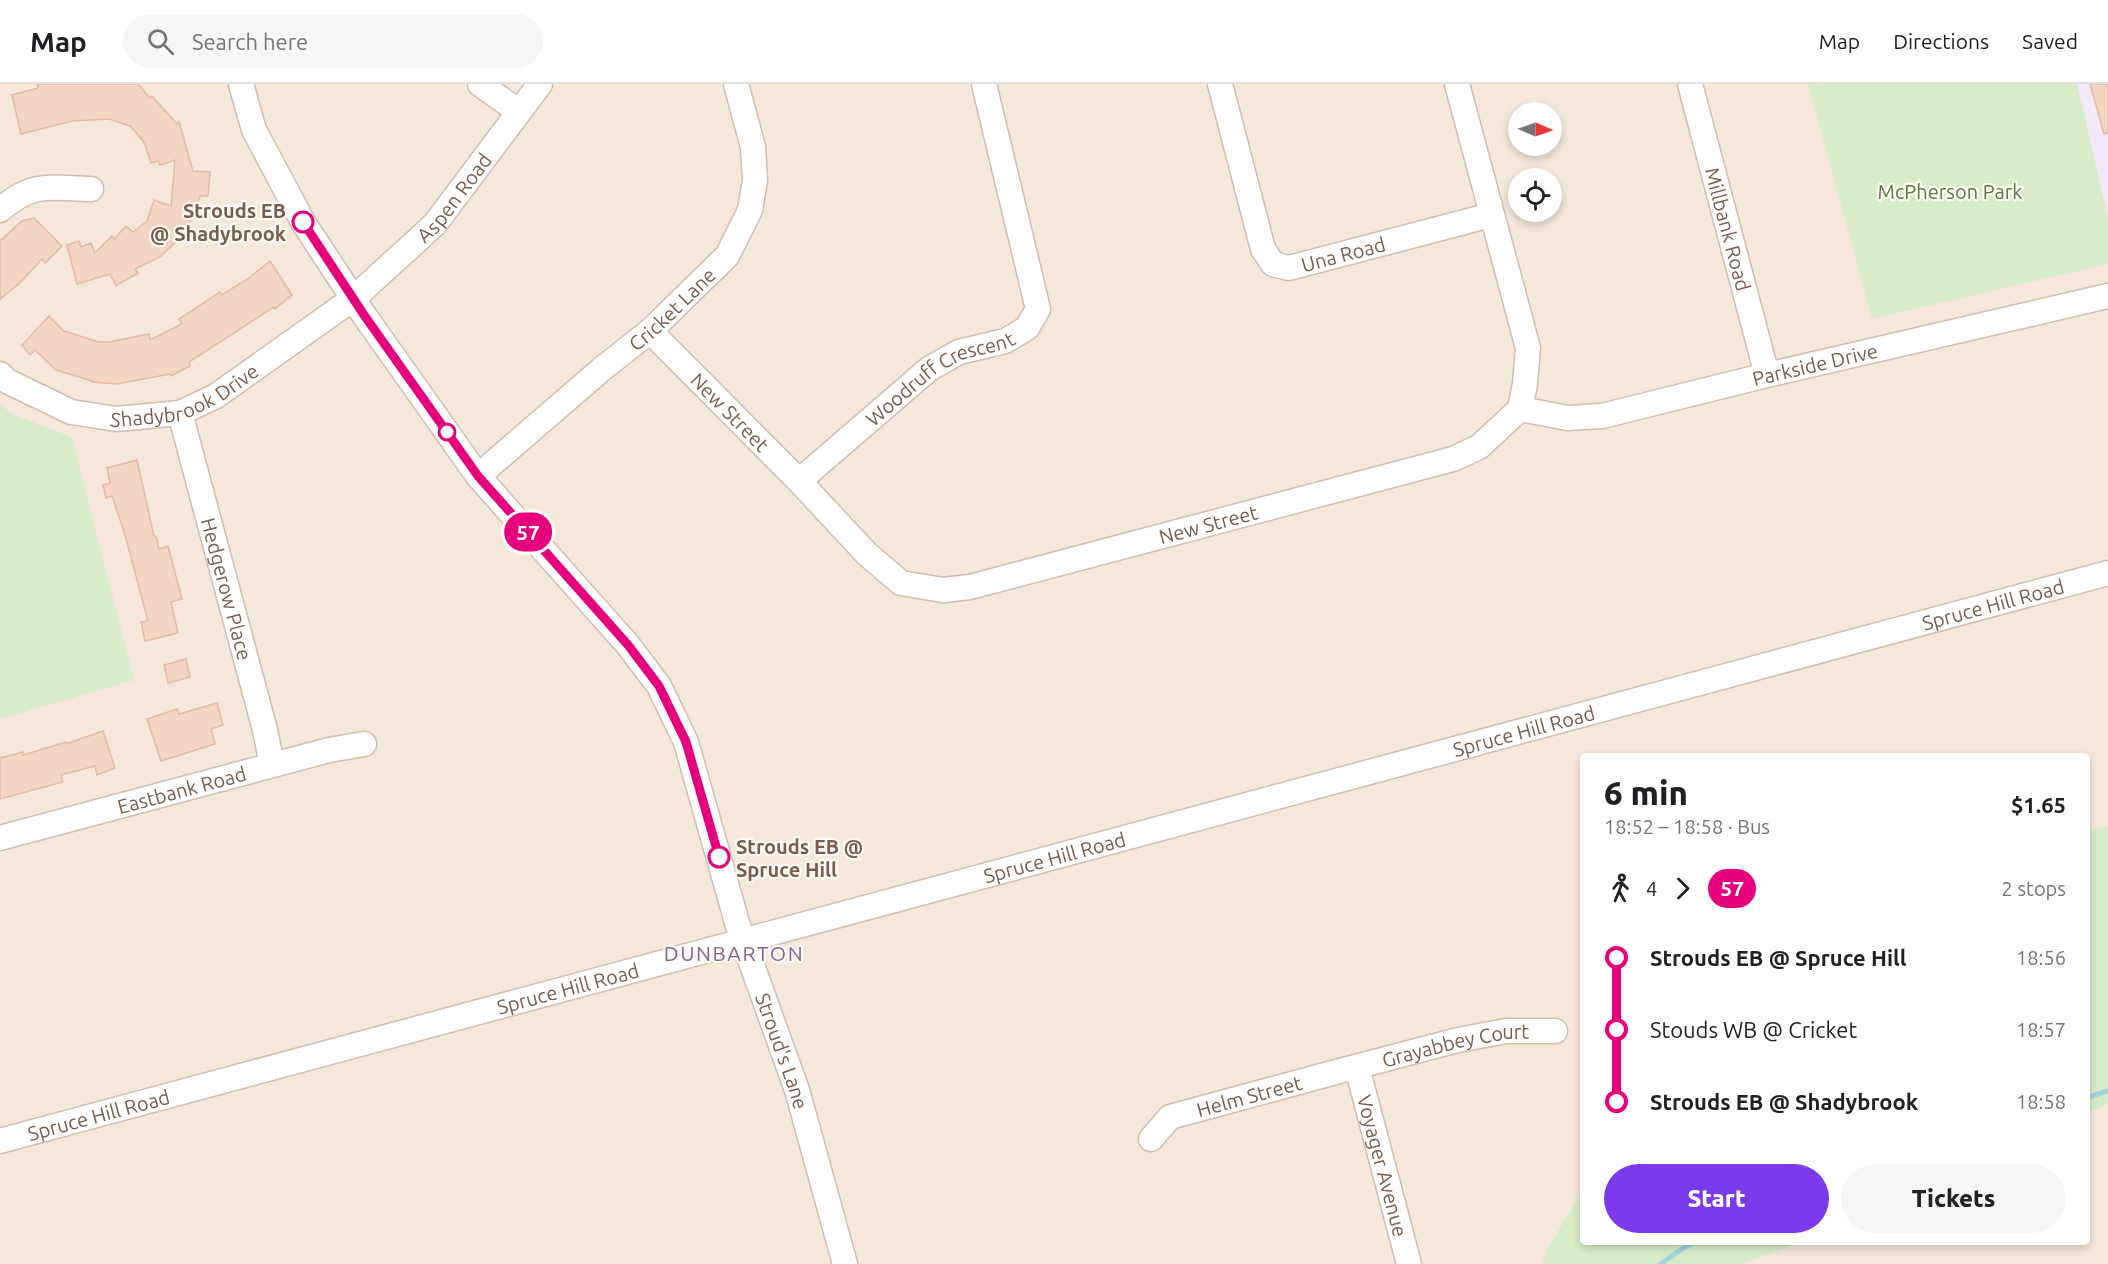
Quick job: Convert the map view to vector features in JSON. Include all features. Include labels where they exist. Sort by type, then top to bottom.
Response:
[{"type":"street","name":"Stroud's Lane","points":[[241,84],[254,130],[303,222],[354,298],[478,476],[628,645],[659,686],[686,742],[738,926],[745,940],[797,1090],[845,1264]]},
{"type":"street","points":[[480,84],[519,112]]},
{"type":"street","name":"Aspen Road","points":[[354,298],[435,224],[540,84]]},
{"type":"street","name":"Cricket Lane","points":[[478,476],[602,369],[650,331],[727,256],[750,210],[755,180],[753,147],[736,84]]},
{"type":"street","name":"Woodruff Crescent","points":[[799,481],[929,369],[959,352],[1005,341],[1020,333],[1028,328],[1038,309],[984,84]]},
{"type":"street","name":"Una Road","points":[[1220,84],[1263,249],[1273,264],[1288,268],[1491,215]]},
{"type":"street","points":[[1457,84],[1528,348],[1520,409]]},
{"type":"street","name":"Millbank Road","points":[[1690,84],[1767,375]]},
{"type":"street","points":[[0,210],[16,196],[39,187],[91,189]]},
{"type":"street","name":"Parkside Drive","points":[[1520,409],[1568,418],[1602,416],[1767,375],[2108,297]]},
{"type":"street","name":"Shadybrook Drive","points":[[0,374],[7,381],[71,412],[116,419],[180,413],[216,396],[354,298]]},
{"type":"street","name":"New Street","points":[[650,331],[799,481],[867,554],[901,583],[944,590],[970,587],[1453,459],[1479,447],[1520,409]]},
{"type":"street","name":"Hedgerow Place","points":[[180,413],[265,730],[272,765]]},
{"type":"street","name":"Spruce Hill Road","points":[[0,1142],[2108,573]]},
{"type":"street","name":"Eastbank Road","points":[[0,838],[329,750],[364,744]]},
{"type":"street","name":"Grayabbey Court","points":[[1357,1067],[1458,1040],[1506,1031],[1555,1031]]},
{"type":"street","name":"Helm Street","points":[[1151,1139],[1170,1117],[1357,1067]]},
{"type":"street","name":"Voyager Avenue","points":[[1357,1067],[1409,1264]]},
{"type":"shaded area","points":[[0,84],[2108,84],[2108,826],[2090,830],[2090,753],[1580,753],[1580,1195],[1546,1250],[1542,1264],[0,1264]]},
{"type":"shaded area","points":[[2077,84],[2108,84],[2108,217]]},
{"type":"shaded area","points":[[2108,1104],[2108,1264],[1740,1264],[1792,1245],[2090,1245],[2090,1112]]},
{"type":"green space","name":"McPherson Park","points":[[1808,84],[2077,84],[2108,217],[2108,264],[1872,319]]},
{"type":"green space","points":[[0,404],[12,414],[72,437],[134,680],[0,719]]},
{"type":"green space","points":[[2108,826],[2108,1104],[2090,1112],[2090,830]]},
{"type":"green space","points":[[1580,1195],[1580,1245],[1792,1245],[1740,1264],[1542,1264],[1546,1250]]},
{"type":"building","points":[[37,84],[138,84],[177,124],[179,122],[193,171],[210,172],[208,196],[200,196],[184,238],[181,237],[160,257],[135,269],[138,273],[116,286],[110,274],[77,284],[67,245],[79,241],[81,247],[91,243],[95,253],[112,236],[114,239],[126,226],[133,232],[147,221],[154,200],[171,206],[175,160],[160,165],[158,161],[151,163],[144,142],[130,126],[109,119],[72,121],[21,134],[12,95],[38,88]]},
{"type":"building","points":[[2090,84],[2108,84],[2108,133],[2104,134]]},
{"type":"building","points":[[34,218],[62,246],[45,263],[42,259],[20,283],[0,299],[0,241],[22,221]]},
{"type":"building","points":[[270,261],[292,295],[275,309],[274,307],[189,362],[190,366],[171,376],[170,374],[117,384],[92,382],[56,370],[35,350],[30,355],[22,345],[49,316],[64,331],[99,342],[149,334],[150,340],[182,324],[179,319],[220,292],[222,295],[249,278]]},
{"type":"building","points":[[137,460],[154,536],[156,536],[159,549],[168,546],[182,599],[171,602],[178,633],[145,641],[141,622],[148,621],[125,535],[112,496],[106,498],[103,485],[110,483],[107,468]]},
{"type":"building","points":[[186,659],[190,677],[168,683],[164,665]]},
{"type":"building","points":[[217,703],[223,725],[211,729],[215,744],[161,761],[147,719],[177,709],[179,714]]},
{"type":"building","points":[[103,731],[115,768],[97,775],[95,766],[61,775],[63,782],[0,799],[0,758],[23,752],[23,755],[66,742],[66,744]]},
{"type":"waterway","points":[[2090,1097],[2108,1091]]},
{"type":"waterway","points":[[1660,1264],[1689,1245]]},
{"type":"bus line","name":"57","points":[[303,222],[364,315],[478,476],[628,645],[659,686],[686,742],[719,857]]},
{"type":"place","name":"Strouds EB @ Shadybrook","points":[[303,222]]},
{"type":"place","name":"Strouds EB @ Spruce Hill","points":[[719,857]]},
{"type":"district","name":"DUNBARTON","points":[[734,953]]}]
